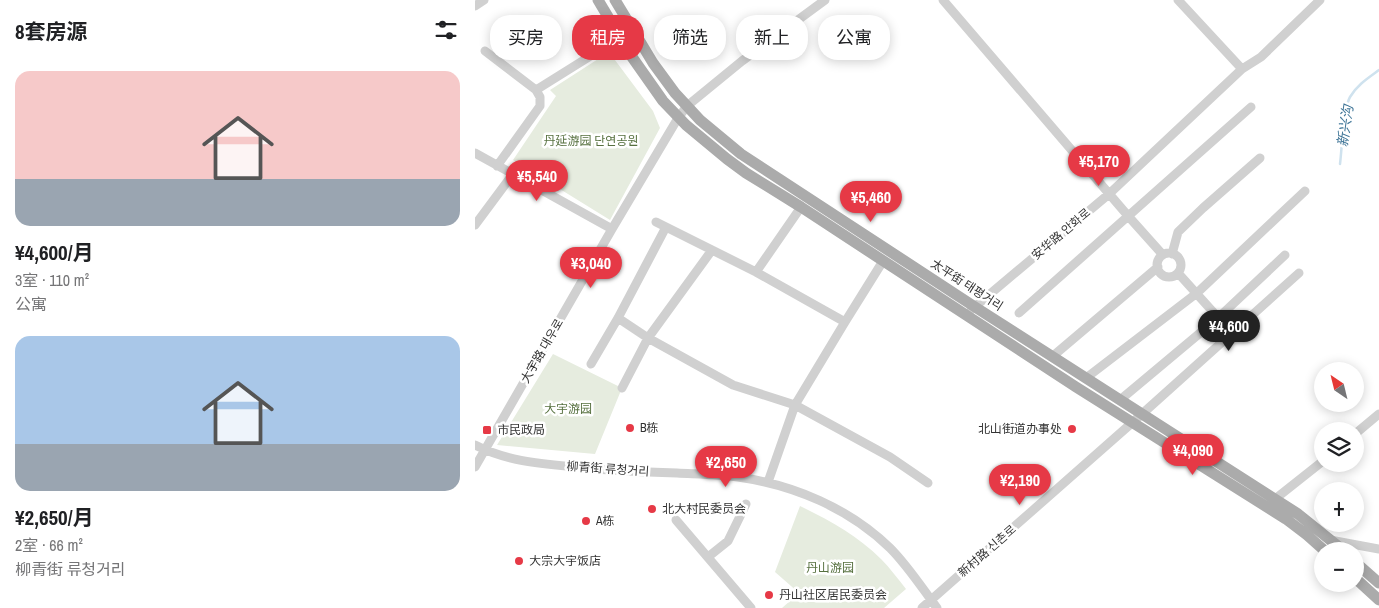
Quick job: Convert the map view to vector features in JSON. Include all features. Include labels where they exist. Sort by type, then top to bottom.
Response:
[{"type":"main road","name":"太平街 태평거리","points":[[598,0],[607,15]]},
{"type":"main road","name":"太平街 태평거리","points":[[615,0],[624,15]]},
{"type":"main road","name":"太平街 태평거리","points":[[644,49],[657,70],[700,120],[747,158],[1143,414],[1271,503],[1315,542]]},
{"type":"main road","name":"太平街 태평거리","points":[[634,60],[645,78],[678,118],[732,163],[1133,423],[1271,503],[1306,519],[1331,540]]},
{"type":"main road","points":[[1364,570],[1379,583]]},
{"type":"main road","points":[[1364,586],[1379,600]]},
{"type":"street","points":[[475,6],[484,0]]},
{"type":"street","name":"大宇路 대우로","points":[[475,467],[611,229],[678,118],[687,106],[742,61],[825,0]]},
{"type":"street","points":[[943,0],[1129,217],[1168,255],[1179,258],[1181,270],[1172,277],[1165,276],[1159,271],[1159,260],[1168,255],[1178,232],[1260,158]]},
{"type":"street","points":[[1178,0],[1242,69]]},
{"type":"street","name":"安华路 안화로","points":[[966,316],[1109,194],[1242,69],[1261,57],[1320,0]]},
{"type":"street","points":[[485,52],[536,90],[540,97],[540,106],[497,166]]},
{"type":"street","points":[[536,90],[584,60]]},
{"type":"street","points":[[1019,313],[1251,107]]},
{"type":"street","points":[[475,153],[611,229]]},
{"type":"street","points":[[475,225],[513,174]]},
{"type":"street","points":[[1086,378],[1197,293],[1305,191]]},
{"type":"street","points":[[756,272],[801,207]]},
{"type":"street","points":[[656,222],[756,272],[845,322]]},
{"type":"street","points":[[591,364],[619,318],[666,227]]},
{"type":"street","points":[[622,388],[648,338],[712,250]]},
{"type":"street","points":[[1120,400],[1218,318],[1285,255]]},
{"type":"street","points":[[768,482],[795,405],[883,262]]},
{"type":"street","points":[[1053,356],[1158,268]]},
{"type":"street","points":[[1178,273],[1232,333]]},
{"type":"street","name":"新村路 신촌로","points":[[922,608],[1133,423],[1299,273]]},
{"type":"street","points":[[619,318],[648,338],[733,385],[795,405],[890,457],[928,483]]},
{"type":"street","points":[[1364,426],[1379,414]]},
{"type":"street","name":"柳青街 류청거리","points":[[475,445],[500,456],[523,462],[619,471],[727,476],[768,482],[794,490],[829,504],[862,525],[891,548],[913,574],[937,608]]},
{"type":"street","points":[[1271,503],[1314,468]]},
{"type":"street","points":[[708,557],[728,540],[746,504]]},
{"type":"street","points":[[676,520],[751,608]]},
{"type":"street","points":[[1307,535],[1379,549]]},
{"type":"green space","name":"丹延游园 단연공원","points":[[597,60],[615,60],[653,111],[660,128],[610,220],[513,160],[556,96],[550,90]]},
{"type":"green space","name":"大宇游园","points":[[553,354],[622,388],[595,454],[497,445]]},
{"type":"green space","name":"丹山游园","points":[[800,506],[832,523],[863,543],[884,562],[906,589],[884,608],[782,608],[799,593],[775,572]]},
{"type":"waterway","name":"新兴沟","points":[[1340,164],[1344,120],[1350,97],[1359,85],[1379,70]]},
{"type":"place","name":"B栋","points":[[630,428]]},
{"type":"place","name":"北山街道办事处","points":[[1072,429]]},
{"type":"place","name":"市民政局","points":[[487,430]]},
{"type":"place","name":"北大村民委员会","points":[[652,509]]},
{"type":"place","name":"A栋","points":[[586,521]]},
{"type":"place","name":"大宗大宇饭店","points":[[519,561]]},
{"type":"place","name":"丹山社区居民委员会","points":[[769,595]]}]
